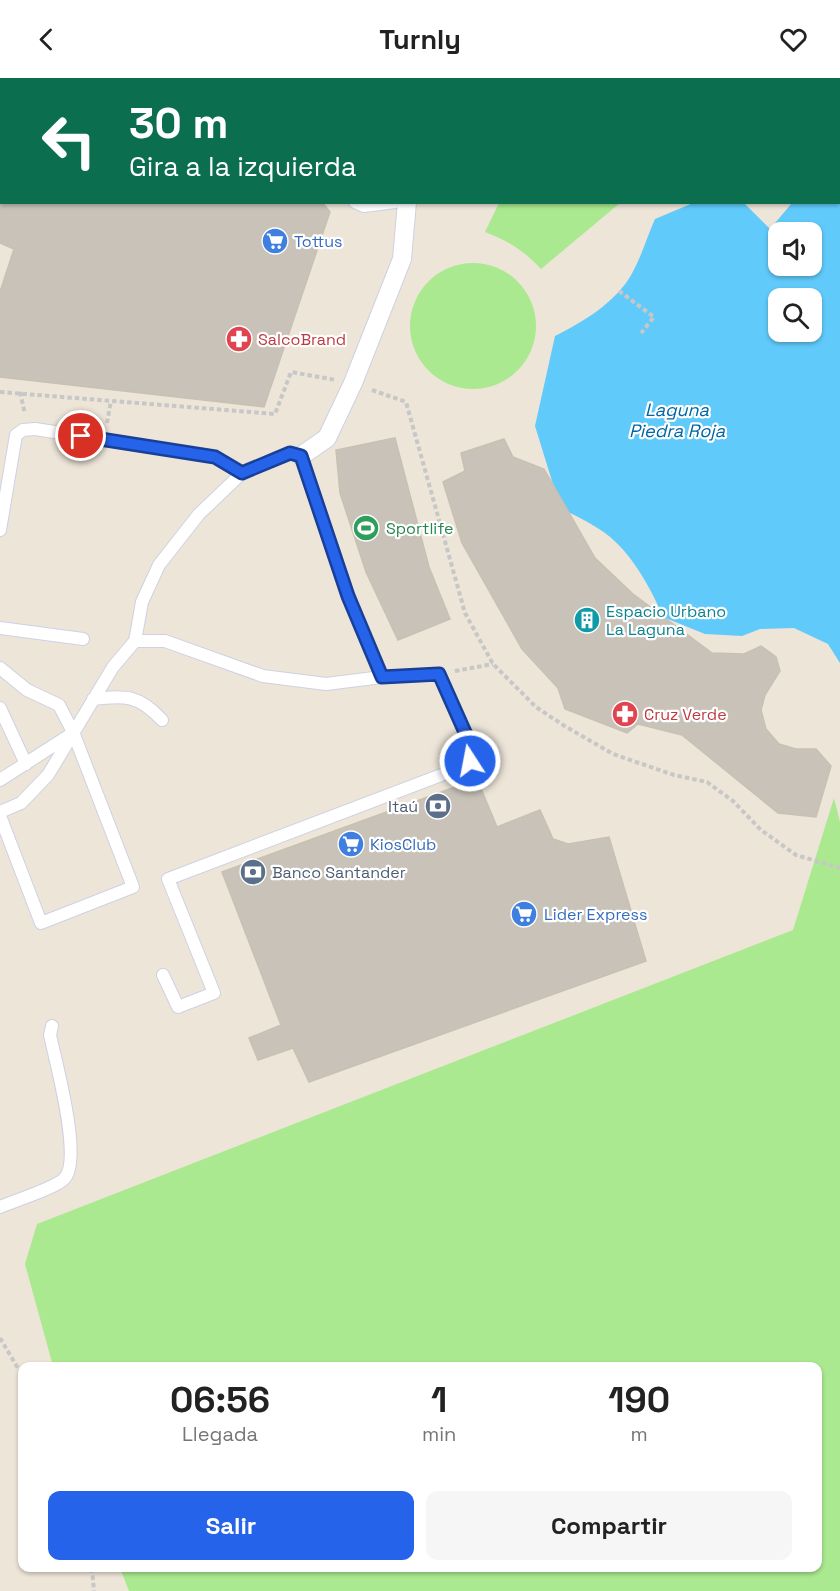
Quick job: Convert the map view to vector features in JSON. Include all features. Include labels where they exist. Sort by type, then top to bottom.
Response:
[{"type":"street","points":[[301,456],[327,438],[353,383],[402,259],[407,204]]},
{"type":"lane","points":[[360,204],[364,206],[380,204]]},
{"type":"lane","points":[[0,528],[16,435],[28,429],[215,457],[242,473]]},
{"type":"lane","points":[[0,668],[27,690],[59,705],[73,732],[133,887],[41,922],[0,814],[21,803],[48,776],[73,732],[113,667],[135,641],[142,602],[159,565],[198,514],[242,473],[290,453],[301,456],[348,596],[382,677]]},
{"type":"lane","points":[[0,628],[83,639]]},
{"type":"lane","points":[[135,641],[165,641],[263,676],[326,684],[382,677],[439,674],[472,748],[470,761],[465,766],[168,879],[214,993],[178,1007],[163,975]]},
{"type":"lane","points":[[93,699],[129,696],[150,707],[162,720]]},
{"type":"lane","points":[[0,708],[26,764]]},
{"type":"lane","points":[[0,780],[73,732]]},
{"type":"lane","points":[[0,1207],[63,1181],[71,1169],[72,1148],[50,1035],[52,1026]]},
{"type":"path","points":[[618,291],[654,317],[641,333]]},
{"type":"path","points":[[0,392],[274,414],[291,372],[353,383],[406,402],[465,613],[492,664],[536,707],[563,725],[613,754],[674,775],[707,782],[734,801],[761,830],[796,855],[840,868]]},
{"type":"path","points":[[20,392],[28,429]]},
{"type":"path","points":[[104,440],[111,400]]},
{"type":"path","points":[[439,674],[492,664]]},
{"type":"path","points":[[0,1338],[18,1369]]},
{"type":"path","points":[[92,1572],[94,1591]]},
{"type":"green space","points":[[498,204],[619,204],[541,269],[516,247],[485,232]]},
{"type":"green space","points":[[473,263],[497,268],[517,282],[531,302],[536,326],[531,350],[517,370],[497,384],[473,389],[449,384],[429,370],[415,350],[410,326],[415,302],[429,282],[449,268]]},
{"type":"green space","points":[[834,798],[840,822],[840,1591],[129,1591],[122,1572],[822,1572],[822,1362],[52,1362],[25,1264],[37,1224],[793,930]]},
{"type":"water","name":"Laguna Piedra Roja","points":[[691,204],[745,204],[768,227],[768,276],[822,276],[822,222],[776,222],[791,204],[840,204],[840,663],[828,644],[794,628],[760,629],[742,636],[705,634],[663,617],[653,594],[632,560],[623,550],[605,533],[560,507],[535,426],[555,336],[594,314],[619,292],[635,268],[655,219]]},
{"type":"building","points":[[0,204],[324,204],[330,212],[264,407],[0,377],[0,292],[14,249],[0,243]]},
{"type":"building","points":[[395,438],[429,567],[450,619],[398,640],[366,572],[340,493],[336,450]]},
{"type":"building","name":"Espacio Urbano La Laguna","points":[[504,439],[513,457],[544,469],[595,558],[633,594],[712,653],[744,654],[761,646],[776,657],[780,671],[765,695],[761,710],[766,729],[779,744],[796,749],[816,749],[831,766],[816,817],[778,813],[682,735],[638,724],[627,733],[565,709],[558,688],[522,649],[462,543],[443,482],[465,471],[461,453]]},
{"type":"building","points":[[477,779],[497,827],[540,810],[553,839],[568,844],[609,837],[646,961],[309,1082],[293,1048],[258,1060],[249,1038],[281,1025],[222,872]]},
{"type":"place","name":"Tottus","points":[[275,241]]},
{"type":"place","name":"SalcoBrand","points":[[239,339]]},
{"type":"place","name":"Sportlife","points":[[366,528]]},
{"type":"place","name":"Espacio Urbano La Laguna","points":[[587,620]]},
{"type":"place","name":"Cruz Verde","points":[[625,714]]},
{"type":"place","name":"Itaú","points":[[438,806]]},
{"type":"place","name":"KiosClub","points":[[351,844]]},
{"type":"place","name":"Banco Santander","points":[[253,872]]},
{"type":"place","name":"Lider Express","points":[[524,914]]},
{"type":"route","points":[[81,436],[215,457],[242,473],[290,453],[301,456],[348,596],[382,677],[439,674],[472,748],[470,761]]}]
